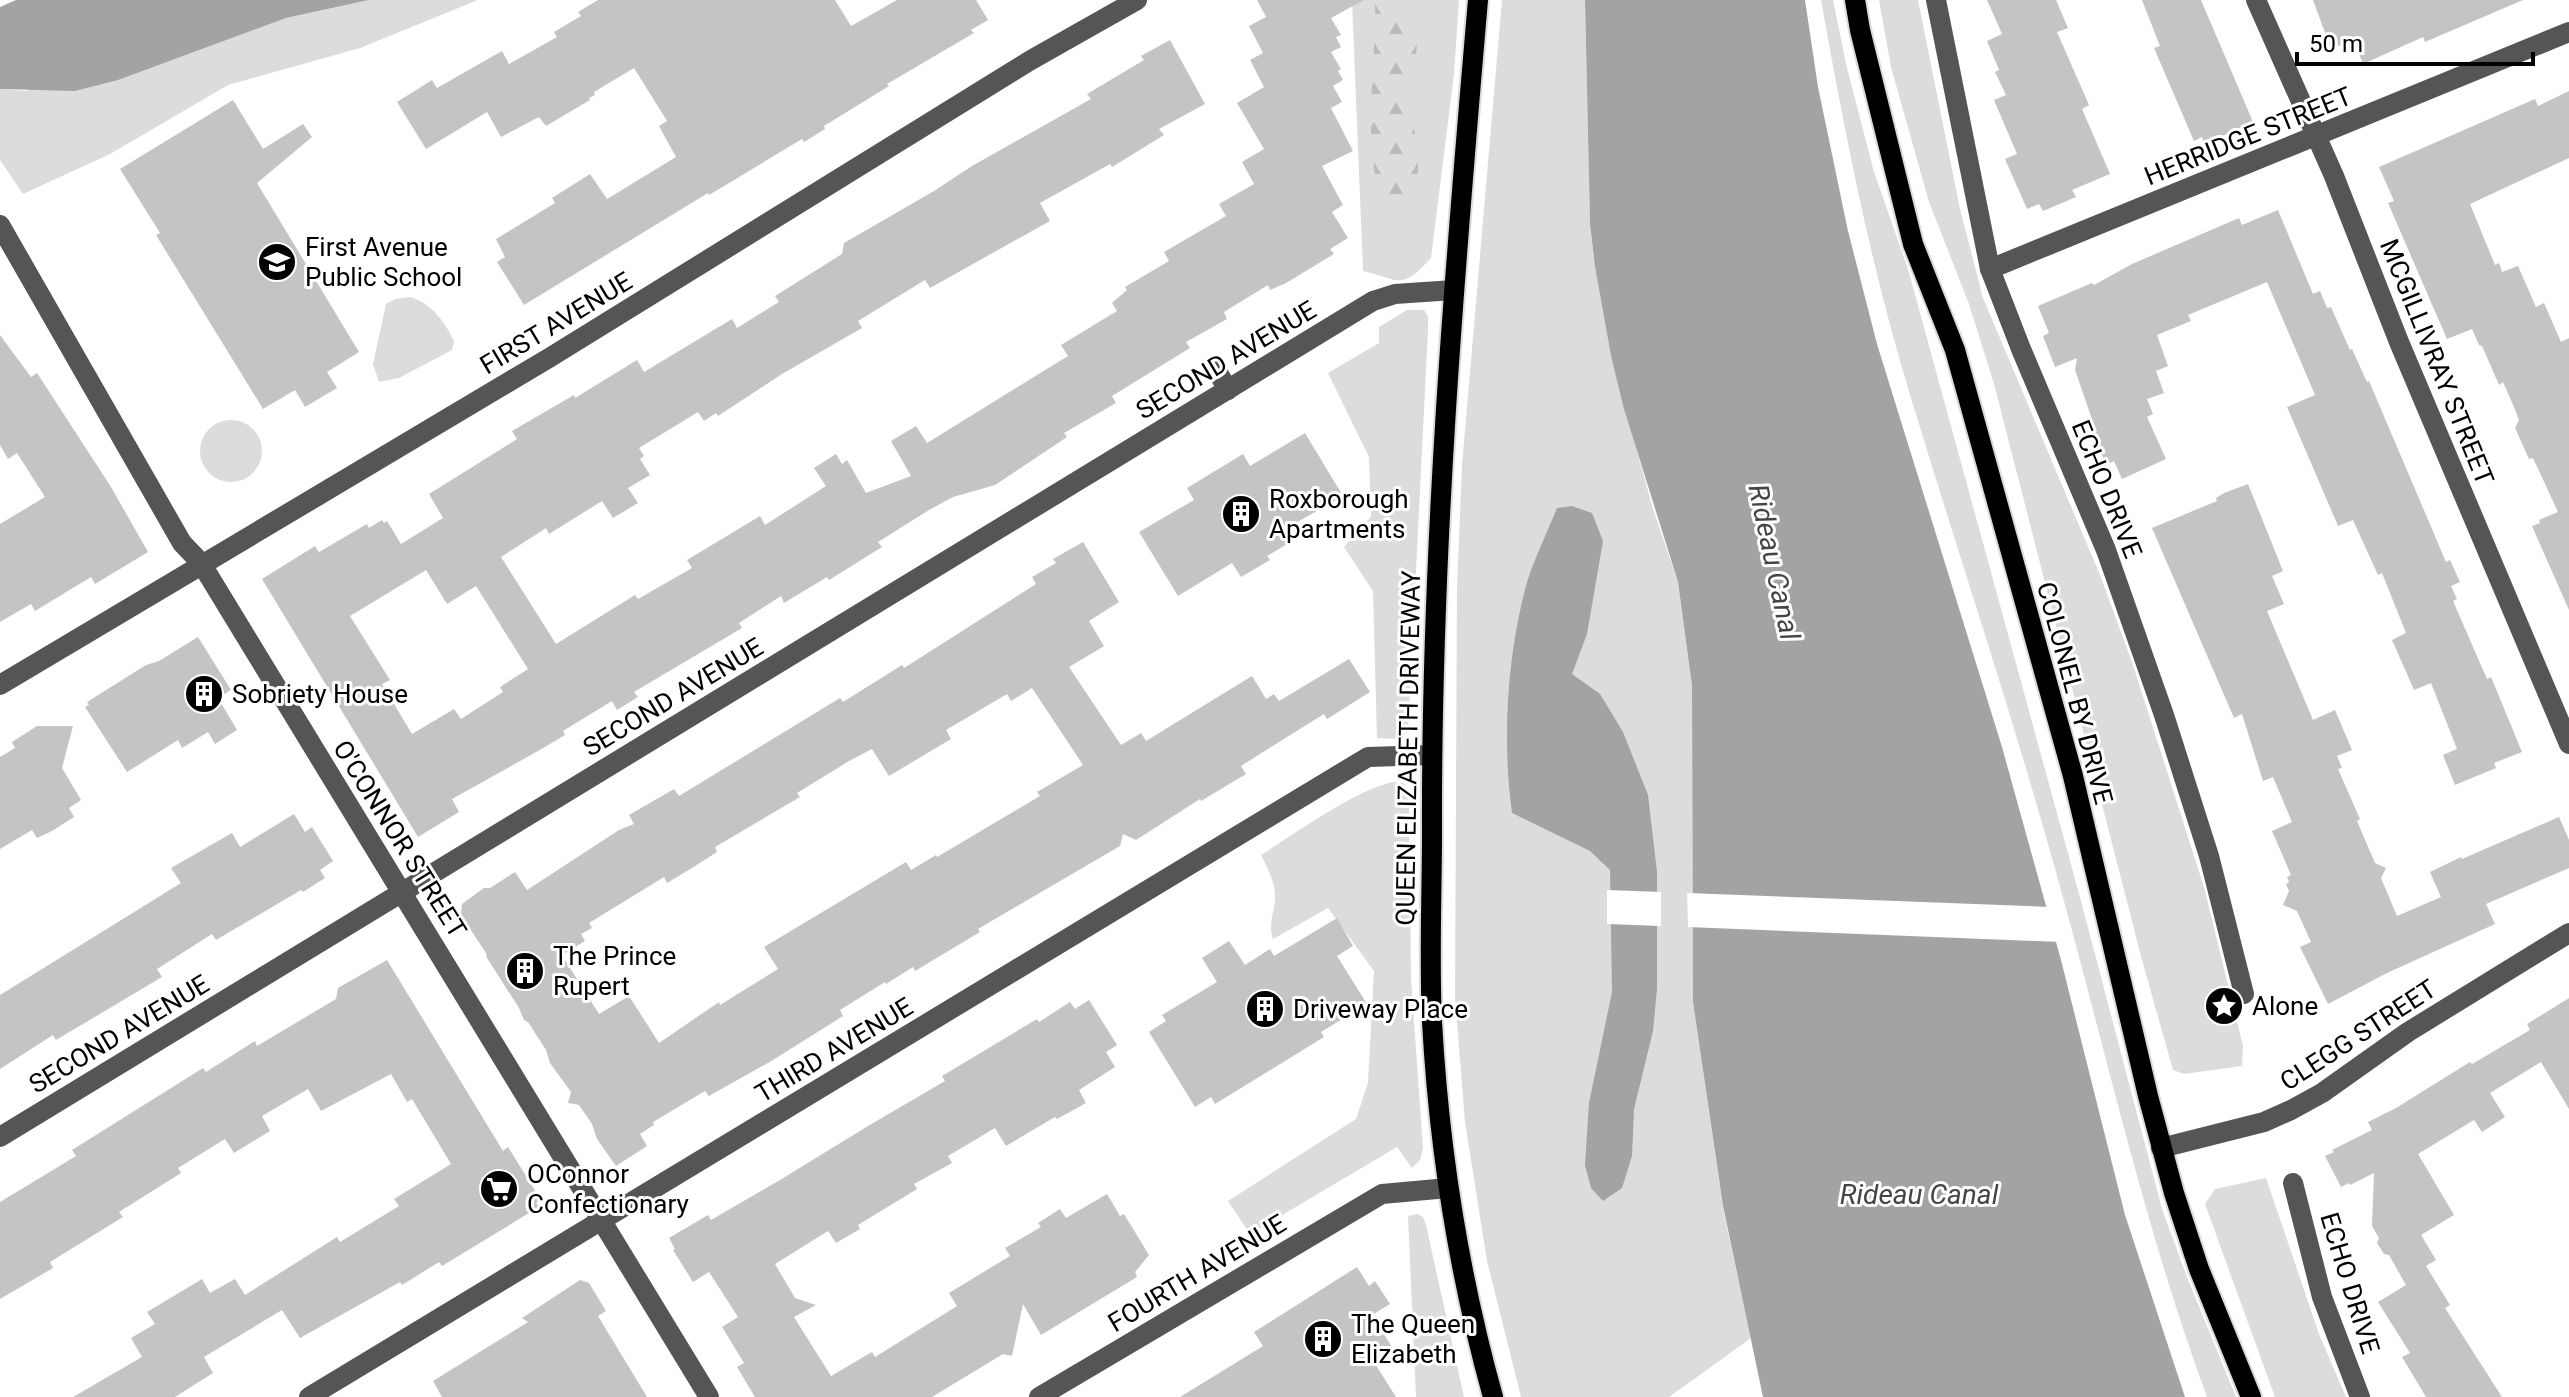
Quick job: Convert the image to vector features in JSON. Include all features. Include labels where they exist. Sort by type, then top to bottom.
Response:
[{"type":"main road","name":"QUEEN ELIZABETH DRIVEWAY","points":[[1478,0],[1436,563],[1431,755],[1432,1021],[1448,1188],[1493,1397]]},
{"type":"main road","name":"COLONEL BY DRIVE","points":[[1855,0],[1913,244],[1955,350],[2073,776],[2161,1148],[2199,1269],[2251,1397]]},
{"type":"street","name":"FIRST AVENUE","points":[[0,685],[549,358],[1031,60],[1137,0]]},
{"type":"street","name":"ECHO DRIVE","points":[[1936,0],[1990,269],[2106,550],[2164,715],[2209,856],[2244,994]]},
{"type":"street","name":"MCGILLIVRAY STREET","points":[[2256,0],[2569,744]]},
{"type":"street","name":"HERRIDGE STREET","points":[[1990,269],[2569,32]]},
{"type":"street","name":"O'CONNOR STREET","points":[[0,225],[182,543],[201,563],[709,1397]]},
{"type":"street","name":"SECOND AVENUE","points":[[0,1137],[1373,301],[1395,294],[1454,290]]},
{"type":"street","points":[[1217,371],[1228,390]]},
{"type":"street","name":"THIRD AVENUE","points":[[309,1397],[1368,757],[1431,755]]},
{"type":"street","name":"CLEGG STREET","points":[[2161,1148],[2264,1122],[2291,1110],[2322,1093],[2408,1032],[2569,933]]},
{"type":"street","name":"ECHO DRIVE","points":[[2293,1183],[2322,1297],[2360,1397]]},
{"type":"street","name":"FOURTH AVENUE","points":[[1039,1397],[1382,1194],[1448,1188]]},
{"type":"green space","points":[[369,0],[478,0],[360,48],[228,85],[110,154],[23,194],[0,160],[0,89],[25,91],[286,18]]},
{"type":"green space","points":[[1352,0],[1459,0],[1454,74],[1431,258],[1406,279],[1393,280],[1363,271]]},
{"type":"green space","points":[[1375,0],[1413,0],[1411,11],[1417,43],[1411,99],[1418,175],[1409,202],[1398,212],[1385,210],[1373,159],[1371,106]]},
{"type":"green space","points":[[1502,0],[1585,0],[1590,224],[1595,267],[1611,356],[1653,509],[1678,582],[1692,686],[1693,1002],[1724,1214],[1751,1338],[1669,1397],[1521,1397],[1487,1261],[1465,1122],[1455,997],[1457,587],[1462,465]]},
{"type":"green space","points":[[1821,0],[1833,0],[1874,172],[1908,269],[2162,1209],[2236,1397],[2207,1397],[2160,1255],[2042,823],[1883,300]]},
{"type":"green space","points":[[1879,0],[1918,0],[1960,209],[1983,298],[2100,575],[2132,662],[2204,887],[2243,1046],[2242,1066],[2184,1074],[2173,1070],[1994,384],[1969,304],[1929,202],[1891,67]]},
{"type":"green space","points":[[411,297],[425,304],[442,320],[454,341],[452,350],[399,378],[379,382],[373,364],[386,304]]},
{"type":"green space","points":[[1407,310],[1424,310],[1428,317],[1428,330],[1408,732],[1398,739],[1377,738],[1373,591],[1344,547],[1371,517],[1369,457],[1328,373],[1379,343],[1379,327]]},
{"type":"green space","points":[[231,420],[253,429],[262,451],[253,473],[231,482],[209,473],[200,451],[209,429]]},
{"type":"green space","points":[[1393,782],[1404,783],[1409,793],[1411,979],[1423,1148],[1420,1160],[1412,1168],[1397,1147],[1250,1234],[1228,1201],[1356,1119],[1368,1083],[1374,971],[1328,908],[1273,939],[1274,887],[1261,855],[1344,803]]},
{"type":"green space","points":[[2266,1178],[2319,1334],[2346,1397],[2275,1397],[2205,1204],[2215,1189]]},
{"type":"green space","points":[[1417,1214],[1423,1217],[1426,1225],[1464,1397],[1416,1397],[1408,1216]]},
{"type":"water","points":[[16,0],[369,0],[286,18],[118,80],[75,91],[0,89],[0,7]]},
{"type":"water","name":"Rideau Canal","points":[[1585,0],[1805,0],[1818,87],[1848,231],[1877,344],[2002,747],[2061,960],[2125,1215],[2185,1397],[1763,1397],[1723,1206],[1693,1002],[1692,686],[1678,582],[1624,409],[1595,267],[1590,224]]},
{"type":"water","points":[[1572,506],[1592,513],[1603,541],[1587,634],[1572,674],[1600,694],[1623,732],[1648,795],[1657,872],[1657,989],[1653,1031],[1634,1109],[1632,1156],[1622,1188],[1603,1201],[1591,1188],[1585,1165],[1589,1103],[1612,992],[1610,870],[1590,851],[1512,813],[1507,756],[1511,668],[1527,582],[1557,508]]},
{"type":"pier","points":[[1607,890],[1661,892],[1661,926],[1607,924]]},
{"type":"pier","points":[[1687,893],[2051,907],[2060,942],[1688,927]]},
{"type":"building","points":[[598,0],[835,0],[851,26],[897,0],[976,0],[988,20],[971,30],[974,33],[887,84],[889,86],[804,142],[802,139],[708,193],[524,305],[497,262],[505,257],[496,239],[555,203],[552,198],[590,174],[607,199],[676,157],[659,126],[667,121],[634,68],[594,92],[590,100],[546,126],[539,117],[501,137],[487,112],[426,149],[397,102],[432,80],[437,88],[502,51],[509,64],[557,37],[554,32],[581,16],[578,12]]},
{"type":"building","points":[[1257,0],[1364,0],[1331,18],[1341,35],[1336,37],[1341,47],[1331,52],[1341,69],[1338,71],[1343,80],[1333,86],[1342,102],[1331,108],[1353,151],[1322,166],[1343,205],[1332,212],[1348,238],[1330,249],[1334,254],[1286,283],[1270,290],[1268,285],[1224,312],[1227,319],[1186,342],[1190,348],[1112,396],[1116,403],[1064,433],[1067,437],[995,485],[953,497],[929,510],[878,542],[882,547],[829,580],[827,577],[784,603],[781,596],[739,623],[742,628],[634,692],[638,697],[617,710],[612,701],[563,731],[565,735],[452,799],[459,812],[418,837],[262,579],[315,546],[319,552],[367,524],[369,528],[382,520],[384,523],[387,521],[401,544],[443,518],[429,494],[517,439],[512,431],[574,395],[575,398],[637,360],[644,372],[732,319],[737,328],[779,302],[775,296],[842,254],[844,243],[1091,99],[1087,94],[1144,60],[1141,56],[1170,40],[1205,104],[1159,129],[1164,135],[1112,167],[1110,164],[1040,203],[1050,221],[930,288],[925,280],[858,321],[862,328],[782,374],[718,416],[716,413],[704,421],[698,412],[639,448],[644,456],[640,459],[650,475],[628,488],[638,503],[613,518],[602,501],[549,534],[546,528],[501,557],[556,644],[635,595],[638,599],[692,568],[687,560],[760,516],[765,525],[826,486],[814,468],[836,454],[842,464],[847,460],[866,493],[911,476],[891,441],[916,426],[927,443],[1068,356],[1061,345],[1117,311],[1112,303],[1127,290],[1125,287],[1169,261],[1164,252],[1226,216],[1219,204],[1254,184],[1242,162],[1264,149],[1237,103],[1264,87],[1250,60],[1263,53],[1249,26],[1266,17]],"holes":[[[426,570],[447,604],[476,586],[528,669],[500,687],[503,692],[461,719],[454,709],[412,734],[382,684],[390,680],[350,616]]]},
{"type":"building","points":[[1987,0],[2056,0],[2068,28],[2057,32],[2089,105],[2082,109],[2110,174],[2072,190],[2076,197],[2043,211],[2039,204],[2027,209],[2005,159],[2017,154],[1994,100],[2006,95],[1995,72],[1999,70],[1987,41],[2002,34]]},
{"type":"building","points":[[2142,0],[2201,0],[2253,122],[2205,144],[2202,137],[2194,141],[2154,48],[2160,46]]},
{"type":"building","points":[[2313,0],[2523,0],[2425,42],[2423,37],[2363,64],[2358,51],[2352,53],[2348,42],[2331,49]]},
{"type":"building","points":[[2569,91],[2569,158],[2470,204],[2495,265],[2499,263],[2502,272],[2518,266],[2536,307],[2544,303],[2561,342],[2569,338],[2569,610],[2532,526],[2558,512],[2515,428],[2519,420],[2514,407],[2503,382],[2499,385],[2472,329],[2447,339],[2388,203],[2394,201],[2379,167],[2535,99],[2538,106]]},
{"type":"building","points":[[233,100],[263,149],[303,124],[312,137],[257,183],[359,352],[327,372],[337,388],[305,407],[295,390],[263,409],[156,235],[160,233],[120,169]]},
{"type":"building","points":[[2278,210],[2313,294],[2320,291],[2327,308],[2331,307],[2350,350],[2369,381],[2446,562],[2450,560],[2460,582],[2451,586],[2457,599],[2453,601],[2487,679],[2491,677],[2522,752],[2494,763],[2496,768],[2455,785],[2443,755],[2457,749],[2431,683],[2414,690],[2392,640],[2406,633],[2382,573],[2378,575],[2353,520],[2338,526],[2287,407],[2315,395],[2267,282],[2188,315],[2191,321],[2157,335],[2168,366],[2156,371],[2164,393],[2147,399],[2153,414],[2147,417],[2166,459],[2122,479],[2114,461],[2106,465],[2089,423],[2093,422],[2075,370],[2077,358],[2055,367],[2043,336],[2049,333],[2038,306],[2092,283],[2094,285],[2132,264],[2239,218],[2242,225]]},
{"type":"building","points":[[0,335],[31,377],[37,373],[111,487],[148,552],[95,584],[91,577],[35,611],[31,604],[0,622],[0,524],[45,497],[17,453],[8,459],[0,445]]},
{"type":"building","name":"Roxborough Apartments","points":[[1305,433],[1343,496],[1287,528],[1294,540],[1267,556],[1270,560],[1241,577],[1232,563],[1178,596],[1139,532],[1194,500],[1187,488],[1243,454],[1250,466]]},
{"type":"building","points":[[2248,484],[2283,571],[2272,576],[2284,604],[2267,611],[2313,720],[2335,710],[2352,750],[2337,756],[2342,768],[2338,769],[2375,863],[2386,868],[2381,878],[2397,916],[2441,897],[2430,872],[2461,857],[2559,817],[2569,840],[2569,868],[2486,904],[2495,924],[2387,973],[2328,1004],[2300,947],[2311,942],[2297,911],[2283,905],[2289,891],[2287,877],[2291,875],[2272,831],[2292,822],[2273,777],[2263,781],[2242,714],[2234,718],[2152,528],[2217,501],[2216,498],[2224,493]]},
{"type":"building","points":[[1083,542],[1119,602],[1089,621],[1104,646],[1069,667],[1121,745],[1141,733],[1146,741],[1252,676],[1266,699],[1274,694],[1279,701],[1349,659],[1370,692],[1327,719],[1324,714],[1271,747],[1241,766],[1246,774],[1136,840],[1123,834],[1120,846],[978,929],[980,932],[915,971],[913,967],[885,982],[840,1010],[843,1016],[773,1060],[709,1096],[705,1091],[653,1122],[654,1125],[640,1134],[647,1146],[616,1166],[579,1105],[568,1103],[571,1092],[550,1063],[546,1050],[524,1020],[461,915],[462,904],[515,872],[527,890],[619,830],[634,824],[629,815],[674,789],[679,796],[840,698],[843,702],[902,665],[904,668],[1036,584],[1032,577],[1056,563],[1053,559]],"holes":[[[1032,688],[1083,765],[1037,792],[1040,796],[937,857],[911,870],[906,862],[764,947],[778,969],[720,1005],[719,1002],[659,1043],[629,996],[599,1014],[562,955],[585,941],[581,934],[592,928],[589,923],[664,877],[667,883],[692,868],[717,852],[715,847],[800,797],[797,793],[849,761],[872,749],[889,776],[951,739],[946,730],[1007,694],[1011,701]]]},
{"type":"building","points":[[198,637],[231,690],[218,698],[237,730],[215,744],[208,732],[182,748],[178,740],[127,772],[85,707],[89,705],[87,702]]},
{"type":"building","points":[[37,726],[73,726],[62,768],[81,800],[69,808],[74,817],[52,831],[37,838],[32,830],[0,849],[0,757],[15,748],[12,742]]},
{"type":"building","points":[[294,814],[305,832],[312,827],[333,861],[320,870],[325,878],[216,940],[212,934],[157,969],[162,977],[56,1040],[53,1035],[0,1069],[0,995],[181,883],[171,868],[232,833],[240,847]]},
{"type":"building","name":"Driveway Place","points":[[1337,918],[1353,946],[1337,956],[1367,1004],[1321,1032],[1324,1037],[1215,1104],[1211,1097],[1195,1107],[1149,1032],[1166,1021],[1162,1015],[1217,982],[1202,958],[1229,941],[1245,965],[1270,949],[1274,956]]},
{"type":"building","points":[[387,960],[503,1151],[508,1147],[541,1200],[536,1203],[539,1207],[442,1266],[439,1262],[402,1285],[400,1282],[300,1338],[282,1310],[204,1357],[213,1373],[175,1397],[73,1397],[142,1357],[131,1338],[155,1324],[147,1312],[202,1279],[210,1293],[235,1279],[245,1295],[337,1237],[340,1242],[399,1206],[394,1199],[451,1164],[412,1099],[407,1102],[391,1074],[321,1111],[308,1089],[262,1116],[270,1131],[234,1153],[225,1139],[178,1168],[181,1173],[119,1212],[123,1217],[50,1262],[53,1268],[0,1299],[0,1202],[76,1156],[72,1150],[203,1068],[206,1072],[255,1041],[257,1046],[336,999],[338,988]]},
{"type":"building","points":[[2569,998],[2569,1109],[2541,1062],[2490,1093],[2505,1117],[2482,1132],[2474,1120],[2418,1154],[2454,1215],[2421,1235],[2436,1260],[2426,1266],[2450,1305],[2445,1308],[2502,1397],[2426,1397],[2402,1357],[2410,1353],[2378,1302],[2406,1285],[2389,1255],[2384,1254],[2377,1243],[2379,1238],[2372,1226],[2374,1173],[2341,1187],[2325,1156],[2372,1130],[2368,1122],[2530,1030],[2527,1024]]},
{"type":"building","points":[[1089,1000],[1117,1045],[1106,1052],[1115,1067],[1079,1090],[1086,1103],[1006,1146],[995,1128],[948,1156],[952,1163],[914,1184],[917,1189],[858,1225],[860,1229],[836,1243],[828,1231],[775,1264],[795,1298],[816,1305],[794,1317],[831,1376],[872,1352],[875,1357],[957,1306],[949,1293],[1010,1256],[1005,1248],[1041,1227],[1038,1223],[1060,1209],[1066,1218],[1107,1194],[1120,1216],[1124,1214],[1149,1255],[1135,1272],[1137,1277],[1041,1335],[1023,1304],[1012,1356],[1003,1354],[932,1397],[755,1397],[737,1367],[744,1363],[722,1327],[738,1317],[709,1272],[693,1282],[669,1238],[708,1215],[711,1220],[780,1180],[945,1081],[942,1076],[1037,1019],[1039,1022],[1070,1002],[1075,1009]]},
{"type":"building","name":"The Queen Elizabeth","points":[[1357,1267],[1369,1286],[1375,1281],[1390,1304],[1372,1315],[1392,1347],[1372,1359],[1396,1397],[1180,1397],[1263,1346],[1254,1332]]},
{"type":"building","points":[[580,1280],[589,1283],[606,1311],[598,1316],[647,1397],[442,1397],[433,1381],[528,1322],[522,1318]]},
{"type":"place","name":"First Avenue Public School","points":[[277,262]]},
{"type":"place","name":"Roxborough Apartments","points":[[1241,514]]},
{"type":"place","name":"Sobriety House","points":[[204,694]]},
{"type":"place","name":"The Prince Rupert","points":[[525,971]]},
{"type":"place","name":"Alone","points":[[2224,1006]]},
{"type":"place","name":"Driveway Place","points":[[1265,1009]]},
{"type":"place","name":"OConnor Confectionary","points":[[499,1189]]},
{"type":"place","name":"The Queen Elizabeth","points":[[1323,1339]]}]
